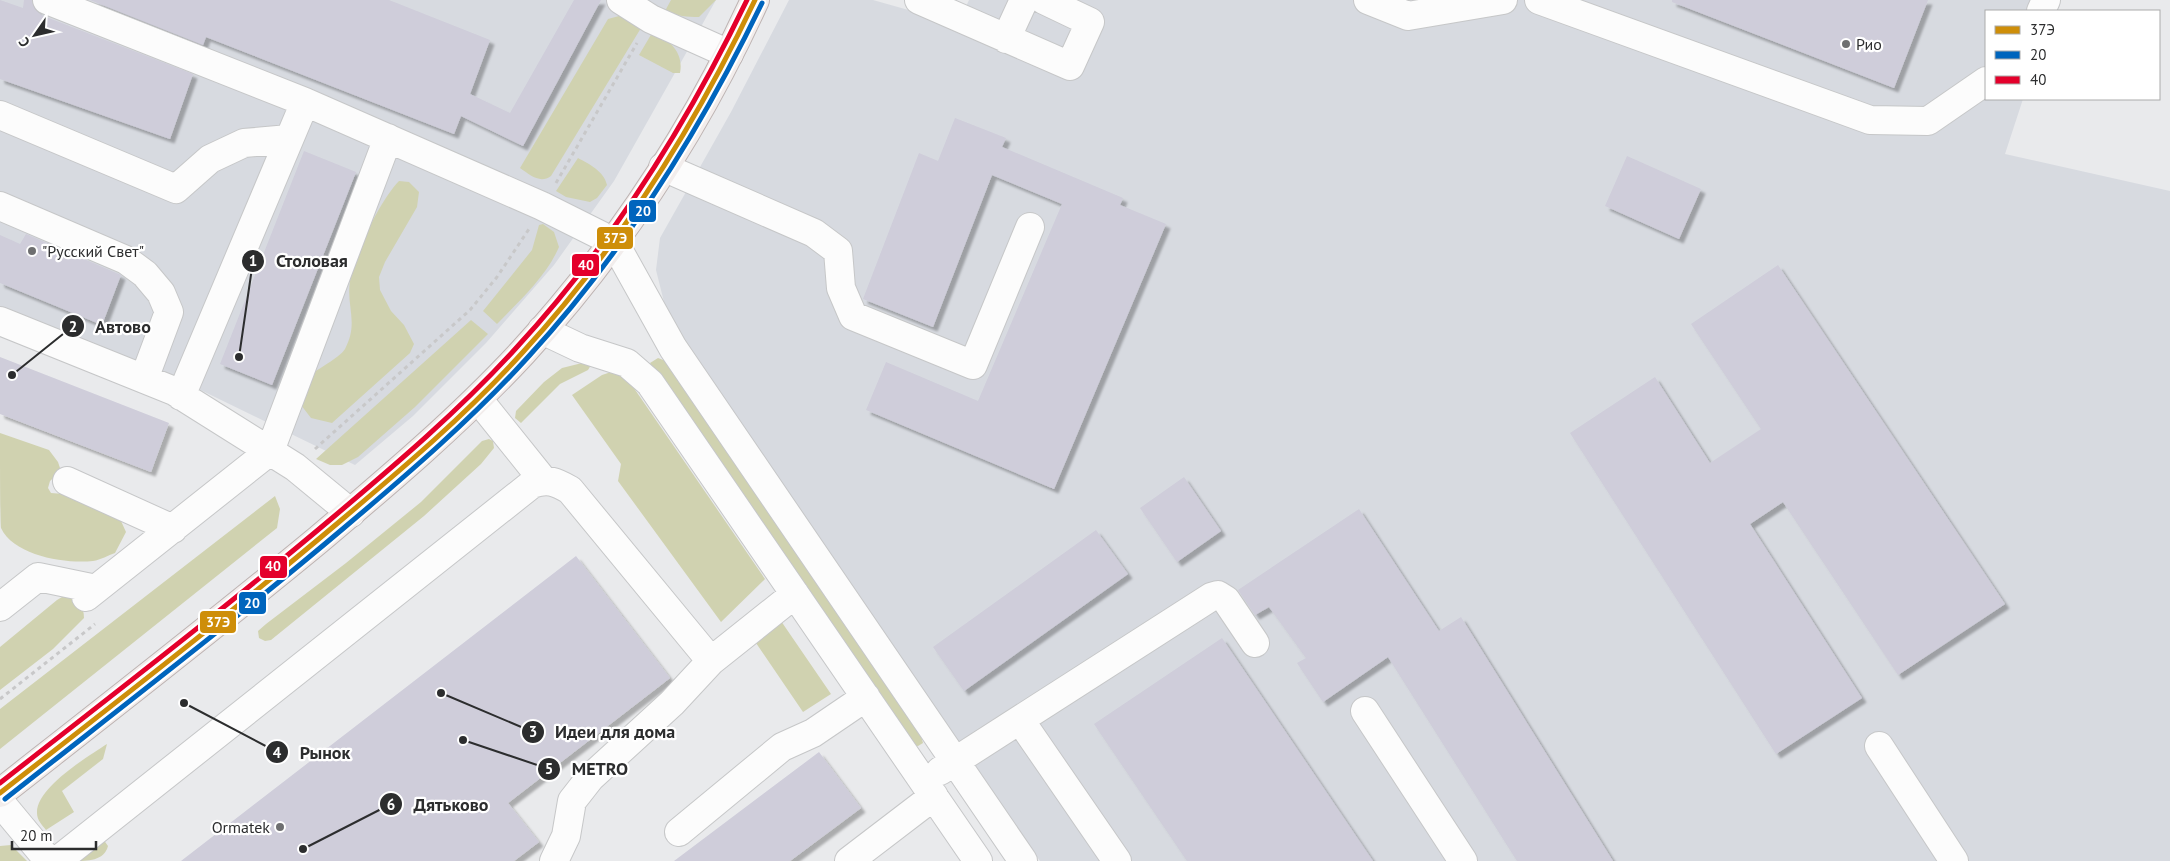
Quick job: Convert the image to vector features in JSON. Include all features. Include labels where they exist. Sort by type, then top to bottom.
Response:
[{"type":"main road","points":[[0,793],[240,604],[414,459],[478,399],[542,330],[614,242],[689,126],[729,54],[756,0]]},
{"type":"lane","points":[[47,0],[305,102],[542,206],[614,242],[673,348],[1023,861]]},
{"type":"lane","points":[[621,0],[651,19],[729,54]]},
{"type":"lane","points":[[919,0],[1070,66],[1090,22],[1044,0]]},
{"type":"lane","points":[[1006,39],[1024,0]]},
{"type":"lane","points":[[1368,0],[1408,16],[1503,0]]},
{"type":"lane","points":[[1539,0],[1870,120],[1928,121],[1985,83]]},
{"type":"lane","points":[[181,396],[305,102]]},
{"type":"lane","points":[[0,115],[176,189],[210,159],[244,143],[289,139]]},
{"type":"lane","points":[[0,607],[38,577],[91,593],[270,451],[388,138]]},
{"type":"lane","points":[[663,167],[814,233],[838,251],[840,288],[853,316],[973,365],[1030,227]]},
{"type":"lane","points":[[0,206],[126,260],[145,274],[160,293],[169,312],[144,380]]},
{"type":"lane","points":[[0,321],[181,396],[296,467],[351,512]]},
{"type":"lane","points":[[542,330],[580,348],[626,363],[650,383],[978,861]]},
{"type":"lane","points":[[478,399],[543,480]]},
{"type":"lane","points":[[57,861],[532,484],[543,480],[556,481],[570,490],[711,661]]},
{"type":"lane","points":[[67,481],[173,529]]},
{"type":"lane","points":[[554,861],[566,836],[572,801],[590,778],[672,703],[711,661],[795,594]]},
{"type":"lane","points":[[849,861],[929,789],[955,761],[1211,597],[1218,595],[1226,600],[1255,643]]},
{"type":"lane","points":[[680,832],[782,747],[813,734],[866,697]]},
{"type":"lane","points":[[1365,711],[1463,861]]},
{"type":"lane","points":[[1020,720],[1117,861]]},
{"type":"lane","points":[[1879,746],[1954,861]]},
{"type":"lane","points":[[0,802],[49,861]]},
{"type":"path","points":[[296,467],[470,310],[520,244],[651,19]]},
{"type":"path","points":[[0,699],[101,619]]},
{"type":"shaded area","points":[[0,0],[716,0],[614,181],[554,265],[486,343],[413,416],[355,465],[180,380],[0,307]]},
{"type":"shaded area","points":[[789,0],[873,0],[958,24],[969,0],[2056,0],[2052,10],[1985,10],[1985,100],[2023,100],[2005,154],[2170,191],[2170,861],[1040,861],[679,336],[664,302],[656,270],[660,238],[731,112]]},
{"type":"green space","points":[[671,0],[716,0],[699,17],[682,16],[665,11]]},
{"type":"green space","points":[[624,16],[641,28],[551,176],[539,179],[531,176],[520,168],[608,19]]},
{"type":"green space","points":[[652,33],[665,39],[678,53],[681,66],[680,73],[673,73],[639,55]]},
{"type":"green space","points":[[578,158],[599,172],[607,185],[597,198],[590,202],[566,197],[556,191]]},
{"type":"green space","points":[[399,181],[409,182],[419,192],[417,207],[385,262],[379,277],[380,290],[391,311],[404,325],[414,344],[410,353],[332,423],[311,418],[294,396],[298,382],[331,361],[345,349],[349,340],[352,323],[350,281],[357,257],[376,214]]},
{"type":"green space","points":[[543,224],[554,232],[559,247],[554,258],[523,297],[497,324],[483,311],[532,250],[539,225]]},
{"type":"green space","points":[[471,320],[488,334],[415,407],[358,457],[342,465],[330,465],[316,459]]},
{"type":"green space","points":[[658,358],[666,361],[921,736],[923,743],[918,746],[912,745],[654,371],[650,363]]},
{"type":"green space","points":[[582,363],[591,365],[588,370],[560,384],[521,423],[515,418],[516,411],[544,382],[562,368]]},
{"type":"green space","points":[[611,372],[627,378],[765,579],[721,622],[618,481],[621,464],[572,395],[602,375]]},
{"type":"green space","points":[[0,433],[49,450],[58,462],[61,471],[50,481],[48,488],[51,493],[64,494],[81,500],[121,521],[126,532],[115,553],[99,560],[69,561],[29,552],[8,538],[1,528]]},
{"type":"green space","points":[[489,439],[493,441],[494,448],[481,464],[424,516],[271,640],[265,641],[259,638],[258,631],[266,624],[346,563],[421,502],[482,441]]},
{"type":"green space","points":[[275,496],[280,509],[277,528],[0,749],[0,709]]},
{"type":"green space","points":[[67,594],[80,603],[84,618],[53,649],[0,690],[0,647]]},
{"type":"green space","points":[[781,621],[831,694],[803,712],[754,640]]},
{"type":"green space","points":[[107,744],[103,759],[62,791],[74,812],[46,830],[37,816],[39,803],[45,794],[64,774]]},
{"type":"green space","points":[[103,839],[108,846],[103,855],[90,860],[73,861]]},
{"type":"green space","points":[[11,845],[27,861],[0,861],[0,846]]},
{"type":"building","points":[[0,0],[23,8],[24,0],[32,0],[35,9],[41,15],[193,74],[170,139],[0,79]]},
{"type":"building","points":[[90,0],[389,0],[490,40],[470,94],[510,113],[574,0],[601,0],[523,146],[461,116],[454,134],[206,37],[203,45]]},
{"type":"building","name":"Рио","points":[[1672,0],[1928,0],[1894,88],[1672,2]]},
{"type":"building","points":[[955,118],[1006,138],[1002,147],[1123,198],[1120,205],[1166,224],[1054,489],[866,410],[886,362],[978,401],[1062,204],[992,175],[933,327],[863,299],[919,153],[938,161]]},
{"type":"building","points":[[304,151],[356,172],[272,385],[220,364]]},
{"type":"building","points":[[1627,156],[1701,189],[1679,239],[1605,206]]},
{"type":"building","points":[[26,234],[121,275],[102,325],[0,283],[0,235],[20,244]]},
{"type":"building","points":[[1778,265],[2005,604],[1898,675],[1783,502],[1750,524],[1862,698],[1776,754],[1570,433],[1655,377],[1710,463],[1761,429],[1691,324]]},
{"type":"building","points":[[0,357],[169,423],[151,472],[0,414]]},
{"type":"building","points":[[1184,477],[1221,531],[1177,562],[1140,508]]},
{"type":"building","points":[[1359,509],[1439,631],[1461,617],[1613,861],[1517,861],[1388,657],[1323,702],[1297,663],[1306,658],[1269,607],[1255,615],[1238,590]]},
{"type":"building","points":[[1096,530],[1128,574],[964,691],[933,647]]},
{"type":"building","points":[[576,556],[670,678],[508,803],[539,842],[514,861],[181,861]]},
{"type":"building","points":[[1222,638],[1373,861],[1187,861],[1094,724]]},
{"type":"building","points":[[819,752],[861,808],[790,861],[674,861]]},
{"type":"transit line","name":"40","points":[[0,783],[167,652],[290,553],[379,478],[473,393],[517,347],[552,308],[584,267],[645,182],[699,93],[747,0]]},
{"type":"transit line","name":"37Э","points":[[0,793],[298,557],[434,440],[502,375],[558,312],[623,228],[652,185],[707,94],[755,0]]},
{"type":"transit line","name":"20","points":[[5,799],[261,596],[369,507],[417,466],[508,379],[564,316],[629,232],[713,97],[762,3]]},
{"type":"place","name":"Рио","points":[[1846,44]]},
{"type":"place","name":"\"Русский Свет\"","points":[[32,251]]},
{"type":"place","name":"Столовая","points":[[239,357]]},
{"type":"place","name":"Автово","points":[[12,375]]},
{"type":"place","name":"Идеи для дома","points":[[441,693]]},
{"type":"place","name":"Рынок","points":[[184,703]]},
{"type":"place","name":"METRO","points":[[463,740]]},
{"type":"place","name":"Ormatek","points":[[280,827]]},
{"type":"place","name":"Дятьково","points":[[303,849]]}]
